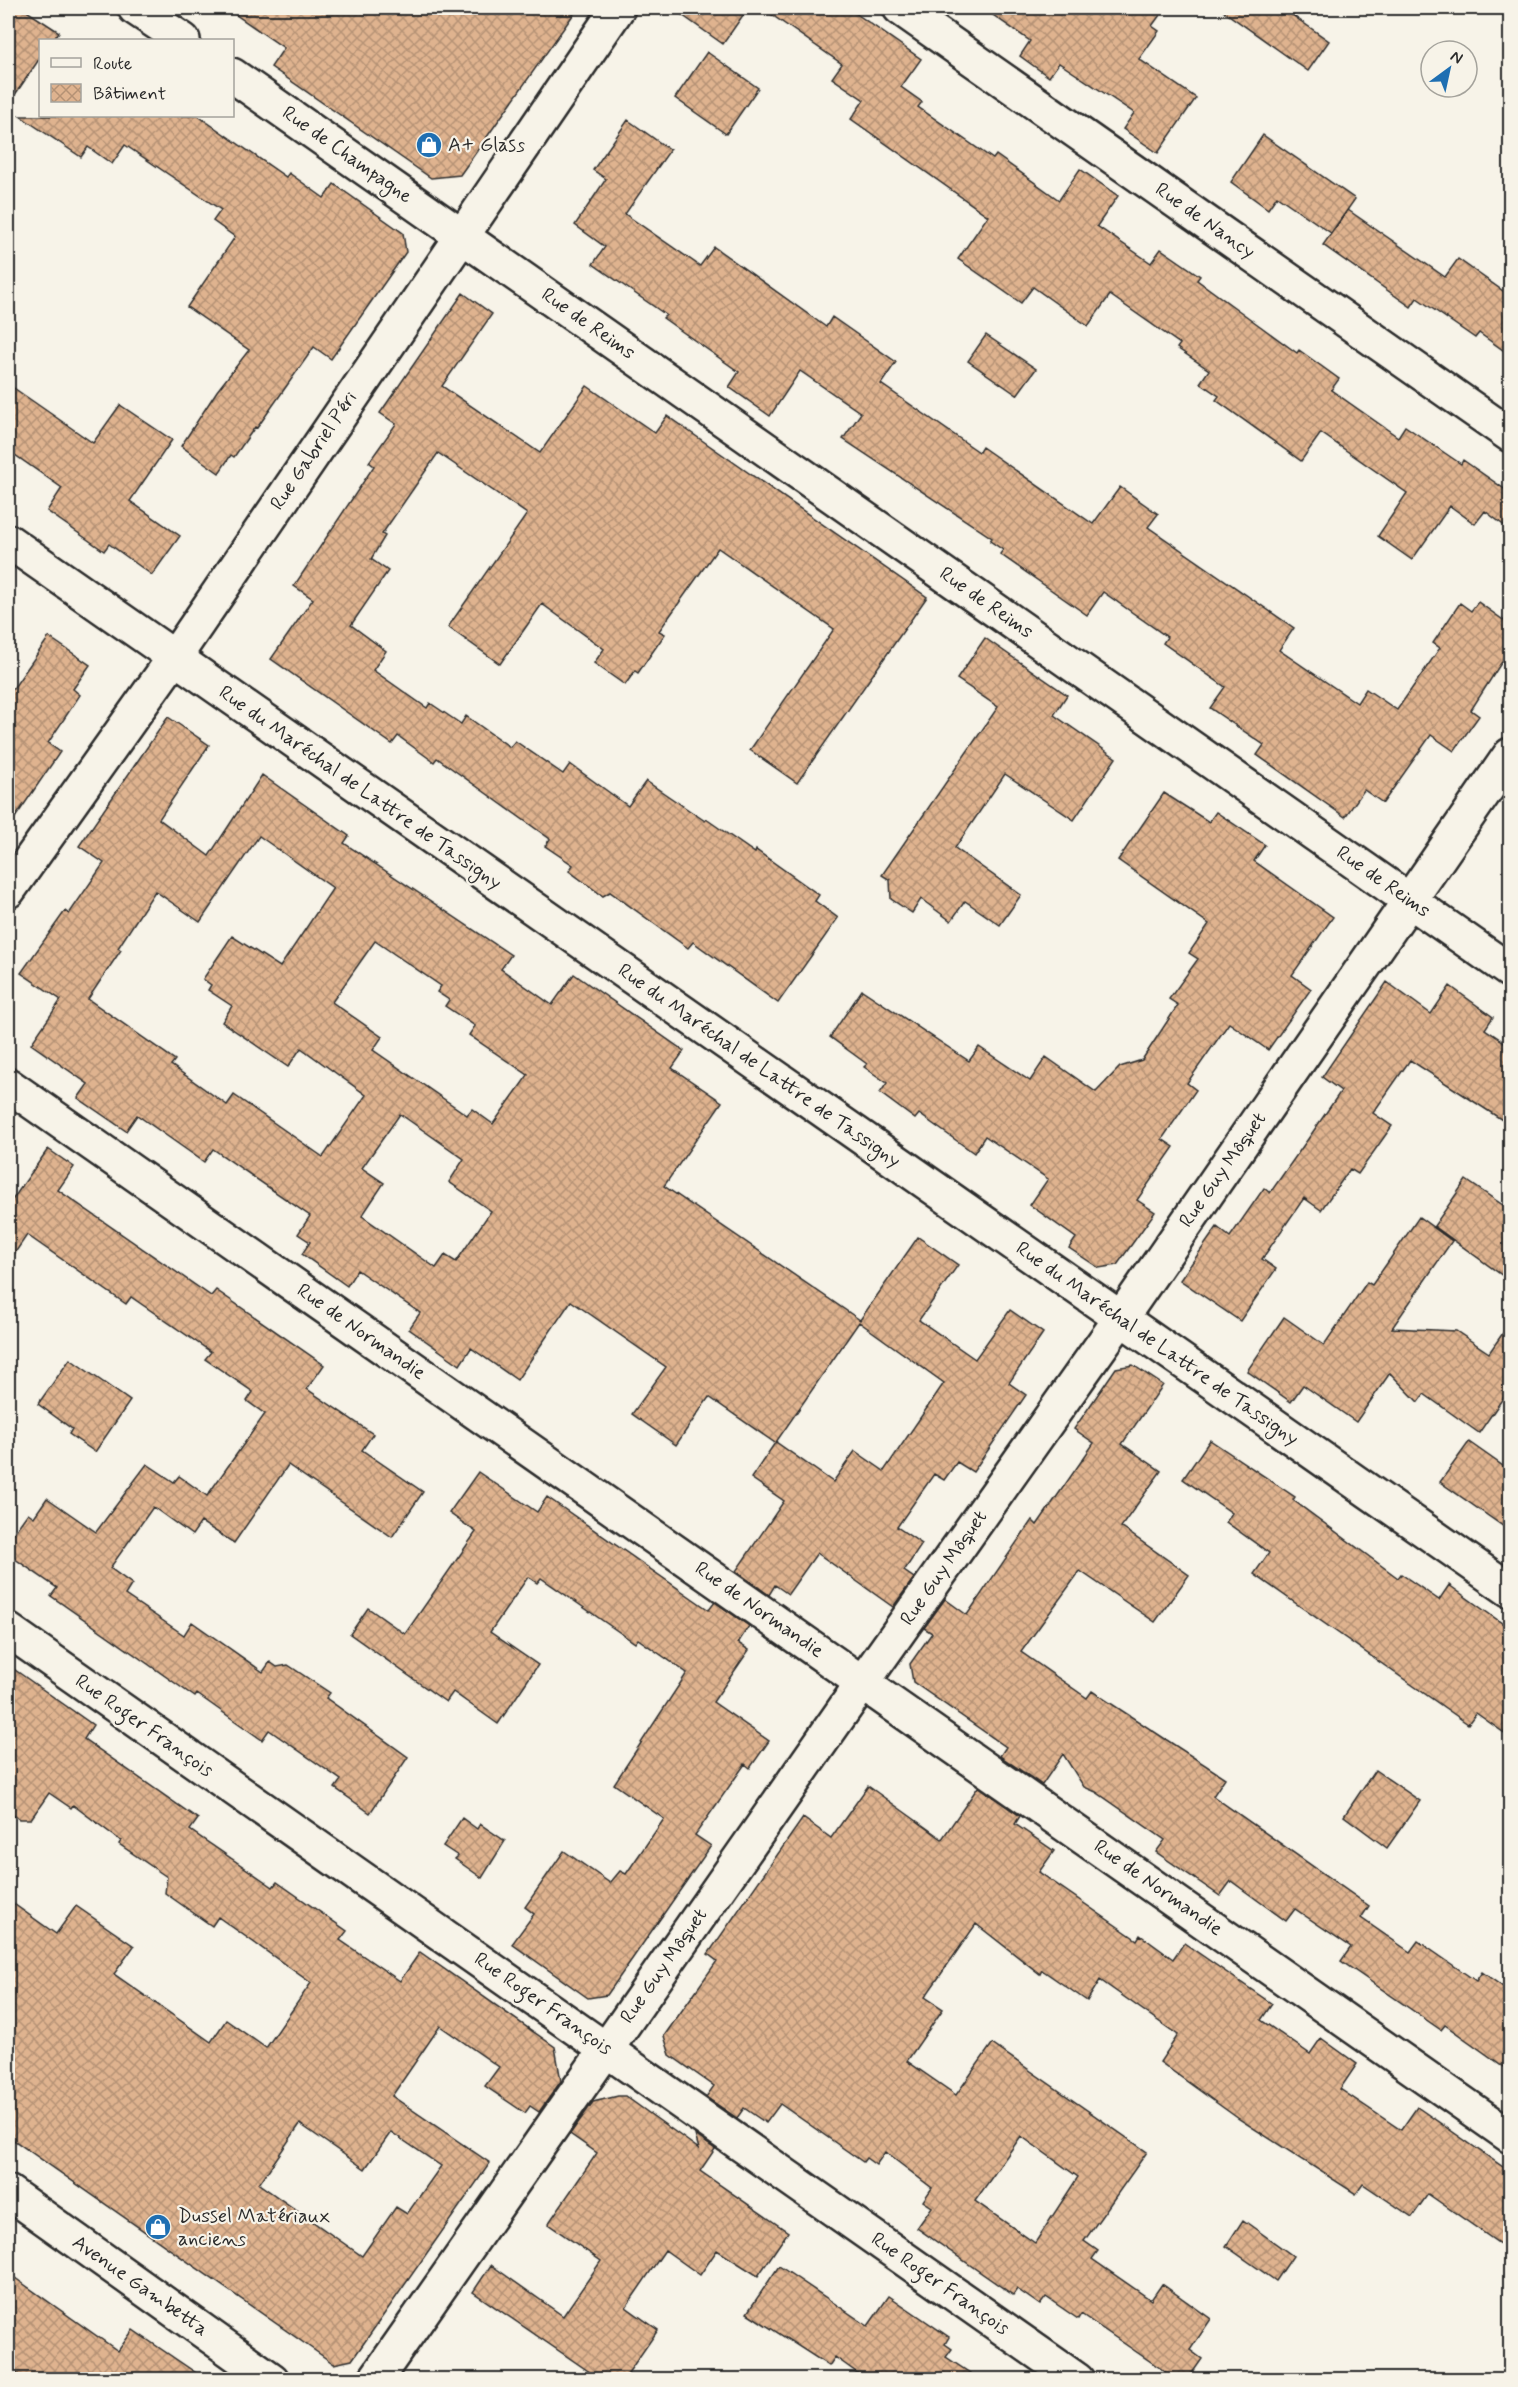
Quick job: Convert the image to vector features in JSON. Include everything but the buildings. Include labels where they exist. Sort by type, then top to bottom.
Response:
[{"type":"street","points":[[135,8],[182,39]]},
{"type":"street","name":"Rue Gabriel Péri","points":[[8,891],[174,658],[618,8]]},
{"type":"street","name":"Rue de Nancy","points":[[900,8],[1510,435]]},
{"type":"street","name":"Rue de Champagne","points":[[234,76],[461,235]]},
{"type":"street","name":"Rue de Reims","points":[[461,235],[1510,971]]},
{"type":"street","name":"Rue du Maréchal de Lattre de Tassigny","points":[[8,541],[1510,1590]]},
{"type":"street","name":"Rue Guy Môquet","points":[[375,2379],[1121,1318],[1510,755]]},
{"type":"street","name":"Rue de Normandie","points":[[8,1085],[1510,2136]]},
{"type":"street","name":"Rue Roger François","points":[[8,1630],[1077,2379]]},
{"type":"street","name":"Avenue Gambetta","points":[[8,2192],[272,2379]]},
{"type":"place","name":"A+ Glass","points":[[429,145]]},
{"type":"place","name":"Dussel Matériaux anciens","points":[[158,2227]]}]
